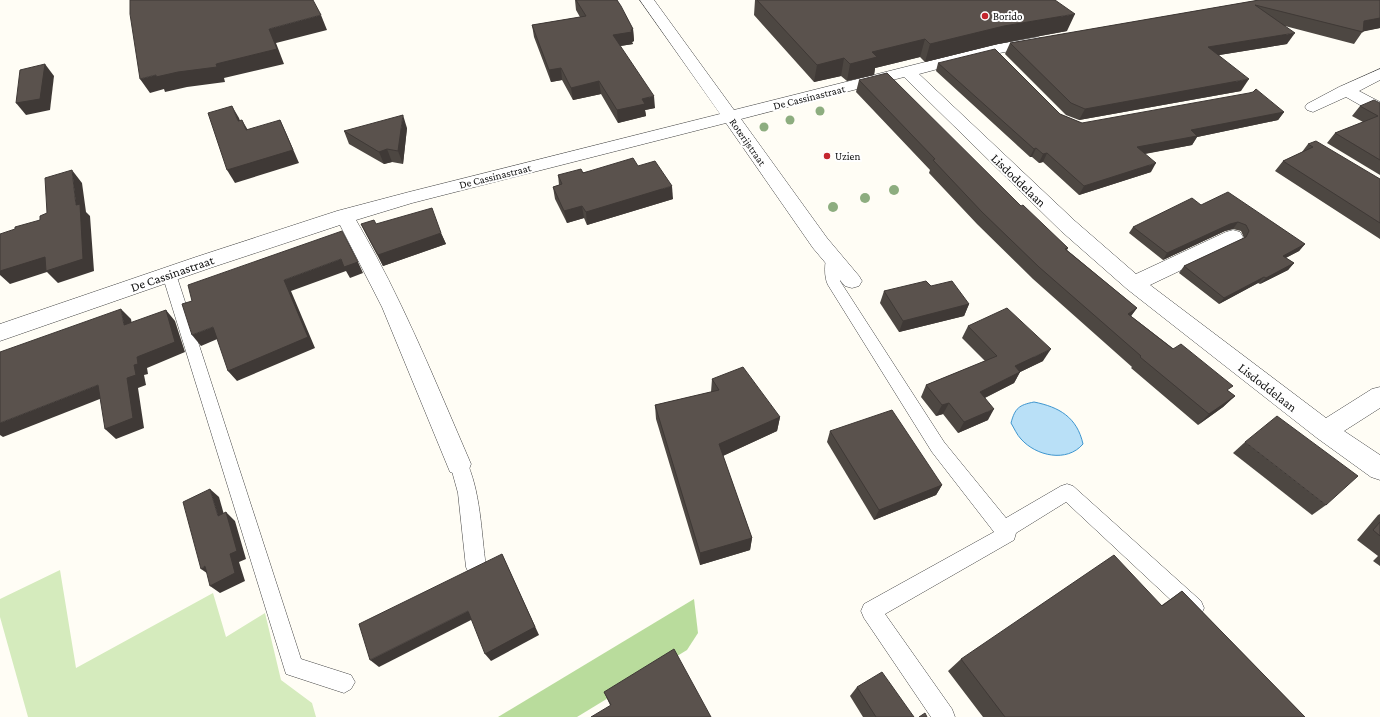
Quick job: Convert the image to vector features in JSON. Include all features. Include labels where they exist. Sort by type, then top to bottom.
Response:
[{"type":"street","name":"Roterijstraat","points":[[647,0],[820,243],[852,281]]},
{"type":"street","name":"De Cassinastraat","points":[[0,333],[169,274],[344,216],[408,198],[908,72],[998,56],[1058,39]]},
{"type":"street","name":"Lisdoddelaan","points":[[908,72],[1068,226],[1134,284],[1325,431],[1380,469]]},
{"type":"street","points":[[1313,107],[1380,74]]},
{"type":"street","points":[[1345,90],[1380,109]]},
{"type":"street","points":[[344,216],[360,241],[391,304],[459,464]]},
{"type":"street","points":[[1134,284],[1233,237]]},
{"type":"street","points":[[1325,431],[1380,396]]},
{"type":"lane","points":[[833,258],[833,281],[938,447],[1007,534],[871,611],[944,717]]},
{"type":"lane","points":[[169,274],[293,667],[344,682]]},
{"type":"lane","points":[[459,464],[467,493],[476,567]]},
{"type":"lane","points":[[1004,530],[1067,492],[1209,623]]},
{"type":"green space","points":[[60,570],[76,668],[213,593],[226,637],[265,613],[281,680],[312,703],[316,717],[28,717],[0,617],[0,599]]},
{"type":"green space","points":[[694,599],[698,633],[687,650],[577,717],[498,717]]},
{"type":"water","points":[[1034,402],[1059,410],[1066,415],[1076,427],[1083,444],[1069,454],[1060,455],[1043,453],[1027,445],[1011,423],[1018,408],[1025,404]]},
{"type":"building","points":[[130,0],[313,0],[321,15],[269,29],[277,49],[216,64],[217,67],[178,72],[156,77],[156,75],[140,79],[130,14]]},
{"type":"building","points":[[576,0],[617,0],[621,6],[633,29],[631,30],[632,32],[613,35],[654,96],[642,99],[645,104],[617,110],[599,81],[571,88],[561,68],[549,70],[532,25],[586,16]]},
{"type":"building","points":[[757,0],[1055,0],[1075,14],[1004,26],[930,44],[925,39],[872,52],[877,57],[850,64],[844,58],[817,65]]},
{"type":"building","points":[[1259,0],[1380,0],[1380,18],[1364,21],[1363,32],[1255,5],[1295,33],[1208,47],[1249,79],[1085,109],[1071,103],[1010,43]]},
{"type":"building","points":[[995,49],[1060,114],[1082,123],[1249,93],[1256,89],[1284,112],[1191,130],[1197,136],[1137,147],[1156,163],[1084,186],[1047,153],[1043,154],[1036,148],[1034,149],[938,63]]},
{"type":"building","points":[[45,64],[40,99],[16,103],[20,70]]},
{"type":"building","points":[[887,73],[1021,206],[1023,205],[1068,248],[1065,249],[1137,308],[1128,314],[1173,349],[1181,344],[1233,386],[1227,390],[1235,396],[1209,414],[1140,357],[1141,356],[1039,267],[982,212],[933,160],[935,159],[859,80]]},
{"type":"building","points":[[1374,100],[1380,103],[1380,160],[1335,133],[1378,116],[1360,106]]},
{"type":"building","points":[[232,106],[238,121],[242,120],[246,130],[280,120],[293,150],[227,170],[208,113]]},
{"type":"building","points":[[403,115],[398,151],[387,149],[379,152],[344,131]]},
{"type":"building","points":[[1316,141],[1380,179],[1380,223],[1283,161],[1313,147],[1308,144]]},
{"type":"building","points":[[633,158],[638,166],[655,161],[672,186],[586,212],[582,206],[564,211],[553,187],[562,184],[558,175],[581,169],[583,173]]},
{"type":"building","points":[[72,170],[76,205],[80,204],[83,259],[46,271],[45,257],[0,271],[0,234],[15,229],[15,227],[40,220],[40,216],[47,213],[45,178]]},
{"type":"building","points":[[1228,192],[1305,244],[1283,256],[1294,263],[1224,298],[1184,266],[1246,237],[1249,231],[1246,225],[1238,222],[1230,224],[1167,253],[1133,227],[1192,198],[1201,205]]},
{"type":"building","points":[[432,208],[441,233],[378,255],[361,224],[374,220],[376,224]]},
{"type":"building","points":[[342,231],[358,262],[344,267],[341,259],[284,280],[308,337],[228,371],[213,327],[192,335],[182,304],[192,301],[188,285]]},
{"type":"building","points":[[926,281],[931,286],[952,281],[969,304],[903,321],[884,291]]},
{"type":"building","points":[[1007,308],[1051,349],[1015,366],[1020,372],[980,392],[994,409],[964,422],[949,403],[942,405],[926,385],[997,356],[968,326]]},
{"type":"building","points":[[121,309],[124,325],[166,310],[175,342],[137,357],[138,364],[134,365],[136,375],[127,378],[133,418],[105,429],[98,385],[0,423],[0,352]]},
{"type":"building","points":[[743,367],[780,417],[719,444],[752,538],[700,553],[655,405],[719,390],[712,379]]},
{"type":"building","points":[[892,410],[942,485],[879,510],[830,431]]},
{"type":"building","points":[[1277,416],[1358,476],[1326,505],[1245,442]]},
{"type":"building","points":[[210,489],[218,516],[226,512],[237,551],[230,554],[235,573],[210,586],[205,566],[201,569],[183,502]]},
{"type":"building","points":[[1380,522],[1380,536],[1373,530]]},
{"type":"building","points":[[502,554],[535,627],[485,654],[468,611],[370,660],[359,624]]},
{"type":"building","points":[[1114,555],[1162,606],[1182,591],[1305,717],[1005,717],[961,659]]},
{"type":"building","points":[[674,649],[711,717],[591,717],[611,705],[604,692]]},
{"type":"building","points":[[882,672],[914,717],[876,717],[857,687]]},
{"type":"building","points":[[925,713],[927,717],[919,717]]},
{"type":"place","name":"Borido","points":[[985,16]]},
{"type":"place","name":"Uzien","points":[[827,156]]}]
